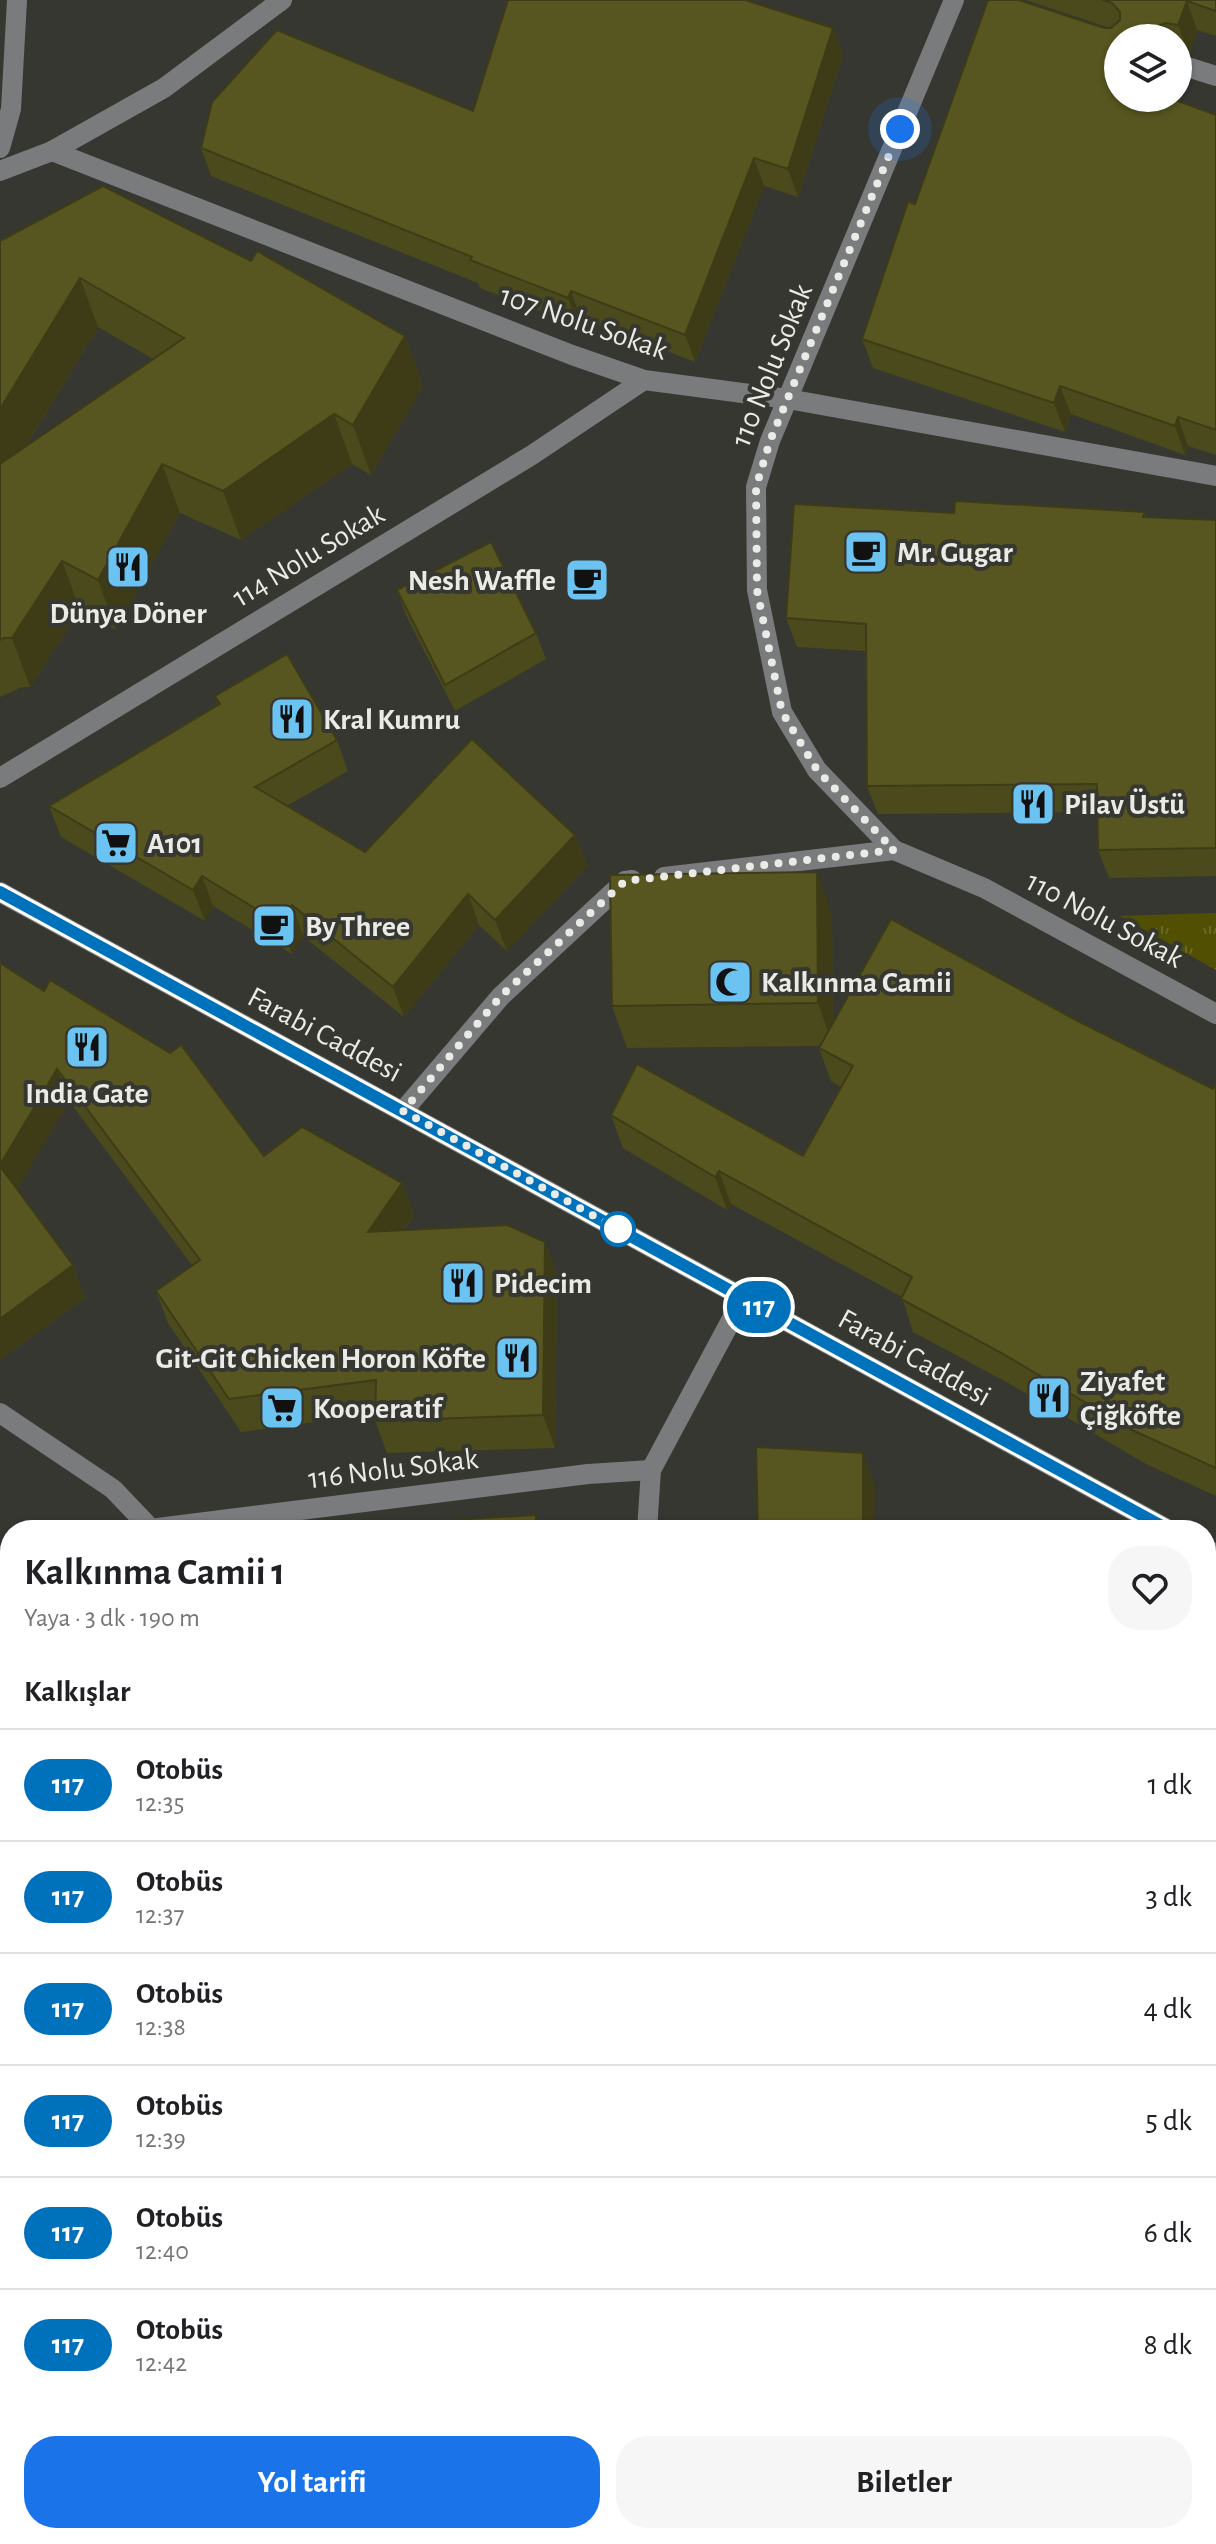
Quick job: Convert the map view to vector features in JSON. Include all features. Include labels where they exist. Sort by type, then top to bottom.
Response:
[{"type":"street","points":[[0,148],[11,109],[17,0]]},
{"type":"street","points":[[0,171],[52,151],[164,88],[282,0]]},
{"type":"street","name":"110 Nolu Sokak","points":[[954,0],[770,441],[756,487],[757,590],[782,712],[817,770],[894,850],[984,888],[1216,1014]]},
{"type":"street","points":[[1192,68],[1216,76]]},
{"type":"street","name":"107 Nolu Sokak","points":[[52,151],[572,355],[644,380],[788,399],[1216,476]]},
{"type":"street","name":"114 Nolu Sokak","points":[[0,778],[532,455],[644,380]]},
{"type":"street","points":[[403,1111],[501,996],[625,881],[894,850]]},
{"type":"street","name":"Farabi Caddesi","points":[[0,892],[1151,1520]]},
{"type":"street","points":[[648,1520],[651,1470],[743,1298]]},
{"type":"street","points":[[0,1413],[113,1489],[141,1520]]},
{"type":"street","name":"116 Nolu Sokak","points":[[221,1520],[573,1476],[651,1470]]},
{"type":"green space","points":[[1216,913],[1216,970],[1120,916]]},
{"type":"building","points":[[508,0],[745,0],[833,28],[788,169],[754,158],[685,335],[571,291],[568,298],[201,148],[212,102],[277,30],[473,111]]},
{"type":"building","points":[[988,0],[1019,0],[1104,28],[1104,112],[1192,112],[1192,106],[1216,115],[1216,430],[1178,417],[1175,426],[1060,386],[1054,403],[862,339],[908,202],[915,204]]},
{"type":"building","points":[[1102,0],[1216,0],[1216,11],[1187,1],[1178,24],[1116,24],[1120,20],[1120,12],[1112,3]]},
{"type":"building","points":[[103,186],[251,261],[257,251],[405,336],[353,425],[334,414],[223,491],[162,464],[98,580],[62,561],[12,638],[0,640],[0,464],[184,338],[80,278],[0,409],[0,241]]},
{"type":"building","points":[[955,501],[1145,512],[1143,517],[1216,520],[1216,848],[1098,850],[1097,784],[867,786],[866,624],[786,618],[794,504],[954,513]]},
{"type":"building","points":[[491,542],[536,633],[445,685],[397,590]]},
{"type":"building","points":[[287,654],[337,740],[255,787],[365,852],[472,739],[575,835],[495,920],[468,894],[393,987],[292,905],[281,924],[202,876],[193,890],[49,806],[220,704],[215,696]]},
{"type":"building","name":"Kalkınma Camii","points":[[817,872],[818,1003],[612,1006],[610,875]]},
{"type":"building","points":[[891,919],[1072,1018],[1213,1089],[1216,1084],[1216,1468],[1134,1431],[998,1351],[901,1299],[912,1277],[719,1171],[715,1177],[611,1115],[637,1064],[803,1156],[853,1066],[819,1048]]},
{"type":"building","points":[[0,963],[44,991],[50,980],[170,1053],[181,1045],[264,1156],[302,1127],[402,1183],[368,1232],[507,1225],[545,1242],[543,1415],[375,1421],[376,1380],[229,1399],[156,1291],[200,1260],[57,1069],[0,1165]]},
{"type":"building","points":[[0,1166],[73,1265],[0,1319]]},
{"type":"building","points":[[756,1447],[863,1453],[863,1520],[758,1520]]},
{"type":"building","points":[[536,1515],[536,1520],[452,1520]]},
{"type":"bus line","name":"117","points":[[0,892],[1151,1520]]},
{"type":"place","name":"Mr. Gugar","points":[[866,552]]},
{"type":"place","name":"Dünya Döner","points":[[128,567]]},
{"type":"place","name":"Nesh Waffle","points":[[587,580]]},
{"type":"place","name":"Kral Kumru","points":[[292,719]]},
{"type":"place","name":"Pilav Üstü","points":[[1033,804]]},
{"type":"place","name":"A101","points":[[116,843]]},
{"type":"place","name":"By Three","points":[[274,926]]},
{"type":"place","name":"Kalkınma Camii","points":[[730,982]]},
{"type":"place","name":"India Gate","points":[[87,1047]]},
{"type":"place","name":"Pidecim","points":[[463,1283]]},
{"type":"place","name":"Git-Git Chicken Horon Köfte","points":[[517,1358]]},
{"type":"place","name":"Ziyafet Çiğköfte","points":[[1049,1398]]},
{"type":"place","name":"Kooperatif","points":[[282,1408]]},
{"type":"route","points":[[618,1229],[403,1111],[501,996],[625,881],[894,850],[817,770],[782,712],[757,590],[756,487],[770,441],[900,129]]}]
